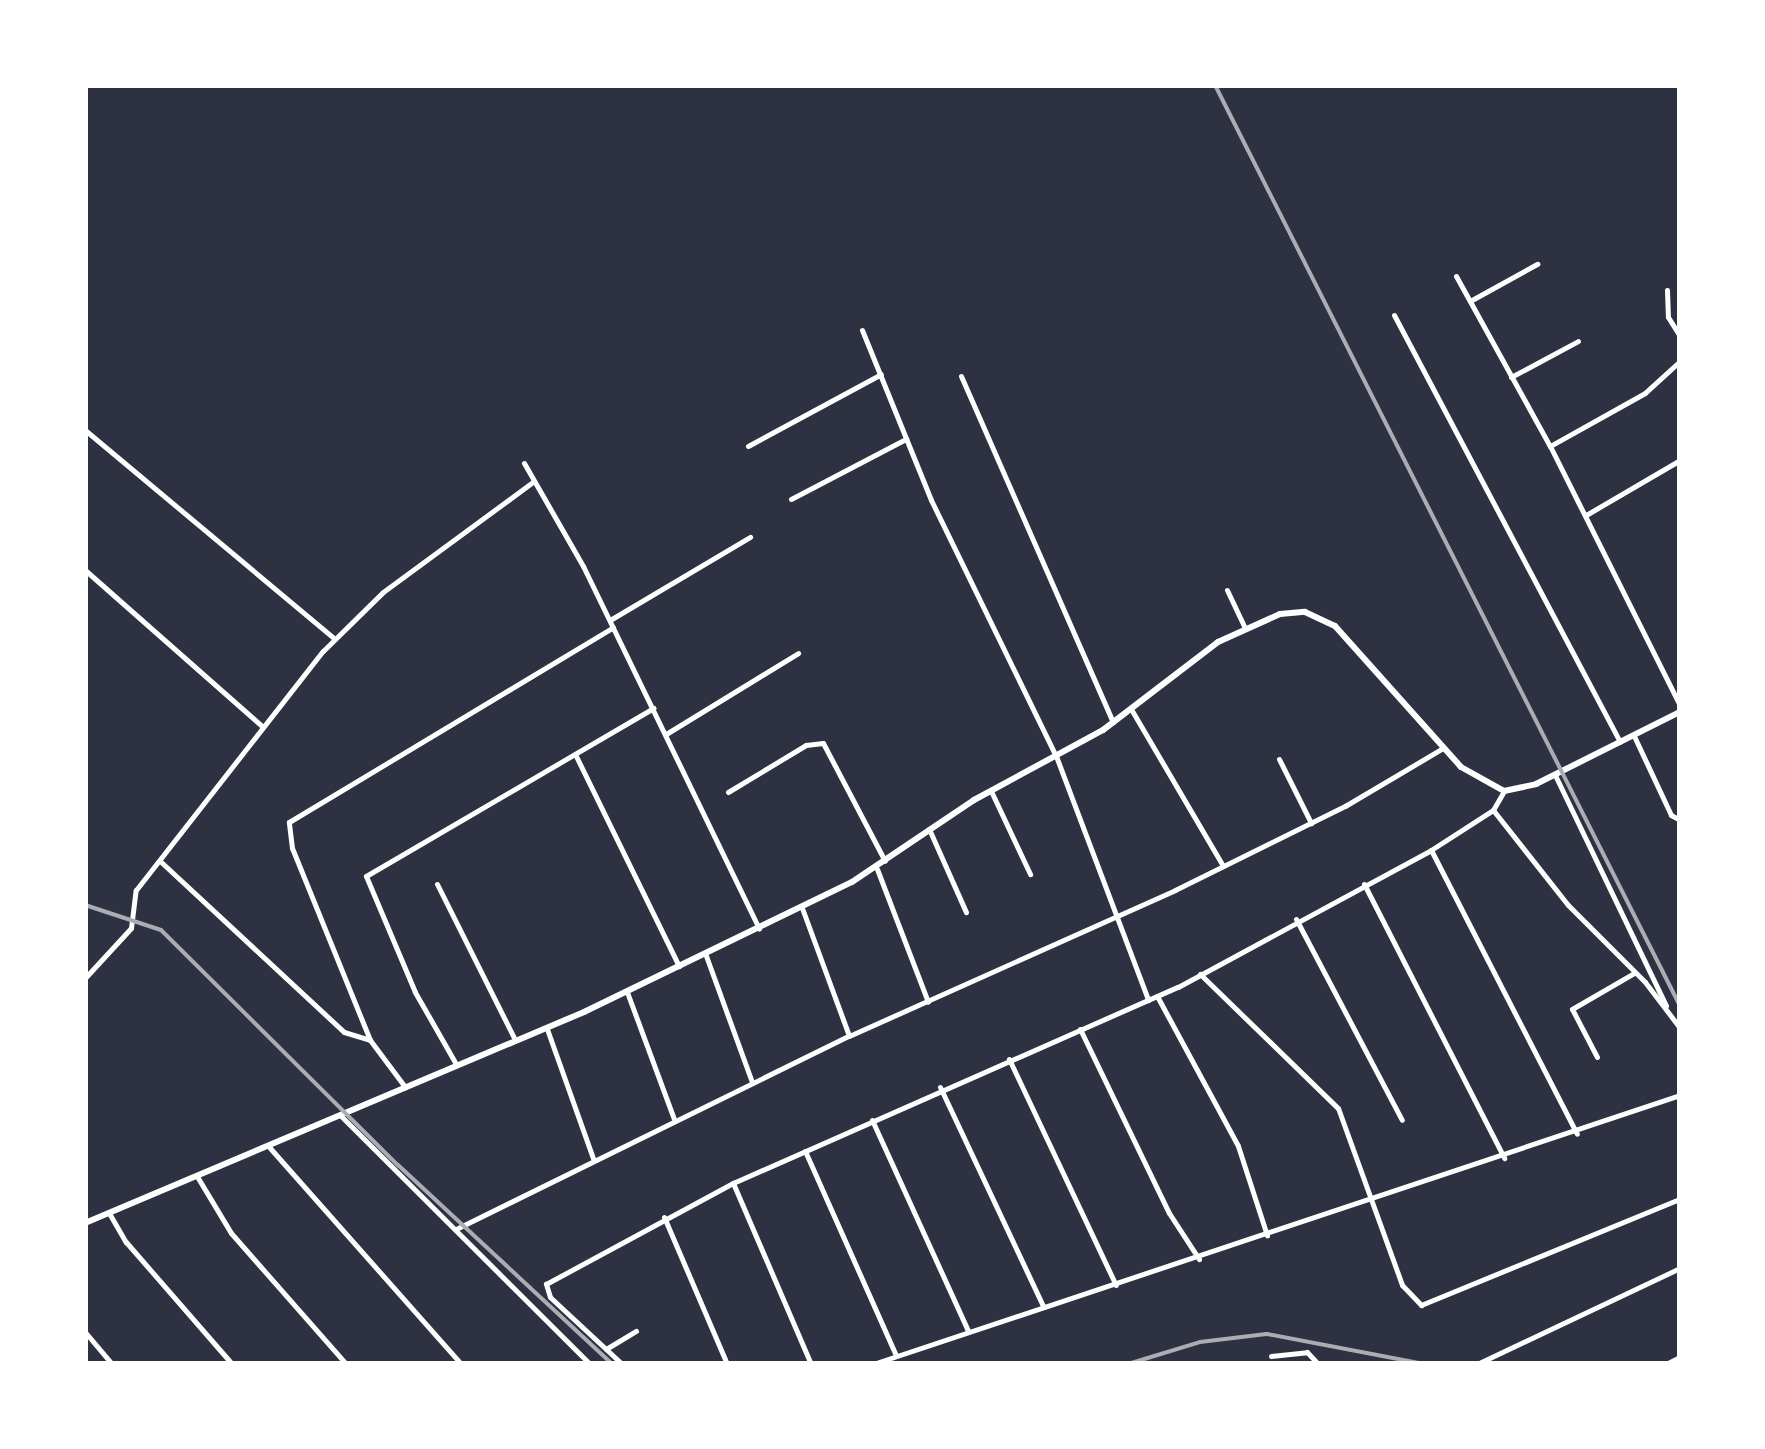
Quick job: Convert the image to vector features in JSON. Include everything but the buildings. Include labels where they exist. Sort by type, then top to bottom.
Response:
[{"type":"street","points":[[1470,301],[1537,264]]},
{"type":"street","points":[[85,1223],[546,1028],[802,908],[877,868],[928,830],[1112,722],[1245,628],[1293,611],[1336,626],[1471,777],[1504,791],[1555,775],[1680,709],[1586,514],[1456,276]]},
{"type":"street","points":[[1667,290],[1668,317],[1680,336]]},
{"type":"street","points":[[1394,315],[1620,742]]},
{"type":"street","points":[[862,330],[906,438],[1056,756],[1148,1000]]},
{"type":"street","points":[[1512,378],[1578,341]]},
{"type":"street","points":[[1550,446],[1646,394],[1680,361]]},
{"type":"street","points":[[748,446],[881,374]]},
{"type":"street","points":[[962,376],[1112,722]]},
{"type":"street","points":[[85,430],[334,638]]},
{"type":"street","points":[[790,499],[906,438]]},
{"type":"street","points":[[1586,514],[1680,460]]},
{"type":"street","points":[[524,463],[611,624],[759,928]]},
{"type":"street","points":[[85,978],[131,928],[136,890],[334,638],[383,592],[534,481]]},
{"type":"street","points":[[405,1087],[370,1040],[292,848],[289,822],[750,537]]},
{"type":"street","points":[[85,570],[262,726]]},
{"type":"street","points":[[1227,590],[1245,628]]},
{"type":"street","points":[[666,734],[798,653]]},
{"type":"street","points":[[1129,707],[1223,866]]},
{"type":"street","points":[[456,1064],[415,992],[366,876],[653,708]]},
{"type":"street","points":[[1634,736],[1671,815],[1680,820]]},
{"type":"street","points":[[728,792],[806,745],[822,743],[886,862]]},
{"type":"street","points":[[458,1228],[593,1158],[849,1036],[1223,866],[1311,823],[1443,748]]},
{"type":"street","points":[[576,756],[680,966]]},
{"type":"street","points":[[1279,759],[1311,823]]},
{"type":"street","points":[[1555,775],[1668,1011]]},
{"type":"street","points":[[991,791],[1030,874]]},
{"type":"street","points":[[622,1364],[545,1286],[734,1183],[940,1087],[1148,1000],[1200,974],[1296,919],[1431,850],[1493,810],[1504,791]]},
{"type":"street","points":[[1493,810],[1568,905],[1680,1028]]},
{"type":"street","points":[[928,830],[966,912]]},
{"type":"street","points":[[1431,850],[1577,1134]]},
{"type":"street","points":[[160,861],[344,1032],[370,1040]]},
{"type":"street","points":[[877,868],[928,1002]]},
{"type":"street","points":[[437,884],[515,1040]]},
{"type":"street","points":[[1364,884],[1504,1159]]},
{"type":"street","points":[[802,908],[849,1036]]},
{"type":"street","points":[[1296,919],[1402,1120]]},
{"type":"street","points":[[706,953],[752,1082]]},
{"type":"street","points":[[1200,974],[1338,1108],[1402,1285],[1420,1304],[1680,1200]]},
{"type":"street","points":[[1597,1057],[1572,1009],[1634,974]]},
{"type":"street","points":[[627,992],[674,1119]]},
{"type":"street","points":[[1157,996],[1238,1146],[1268,1235]]},
{"type":"street","points":[[546,1028],[593,1158]]},
{"type":"street","points":[[1080,1029],[1169,1214],[1198,1259]]},
{"type":"street","points":[[1009,1060],[1116,1285]]},
{"type":"street","points":[[940,1087],[1043,1306]]},
{"type":"street","points":[[873,1364],[1504,1159],[1680,1095]]},
{"type":"street","points":[[341,1116],[458,1228],[590,1364]]},
{"type":"street","points":[[872,1120],[968,1331]]},
{"type":"street","points":[[270,1148],[461,1364]]},
{"type":"street","points":[[805,1151],[896,1355]]},
{"type":"street","points":[[198,1178],[231,1233],[346,1364]]},
{"type":"street","points":[[734,1183],[811,1364]]},
{"type":"street","points":[[109,1213],[126,1242],[232,1364]]},
{"type":"street","points":[[664,1218],[728,1364]]},
{"type":"street","points":[[1477,1364],[1680,1268]]},
{"type":"street","points":[[606,1350],[636,1331]]},
{"type":"street","points":[[85,1332],[112,1364]]},
{"type":"street","points":[[1272,1356],[1308,1352],[1318,1364]]},
{"type":"street","points":[[1666,1364],[1680,1358]]},
{"type":"railway","points":[[1215,85],[1680,1006]]},
{"type":"railway","points":[[85,905],[161,930],[398,1165],[612,1364]]},
{"type":"railway","points":[[1128,1364],[1200,1342],[1267,1334],[1424,1364]]}]
